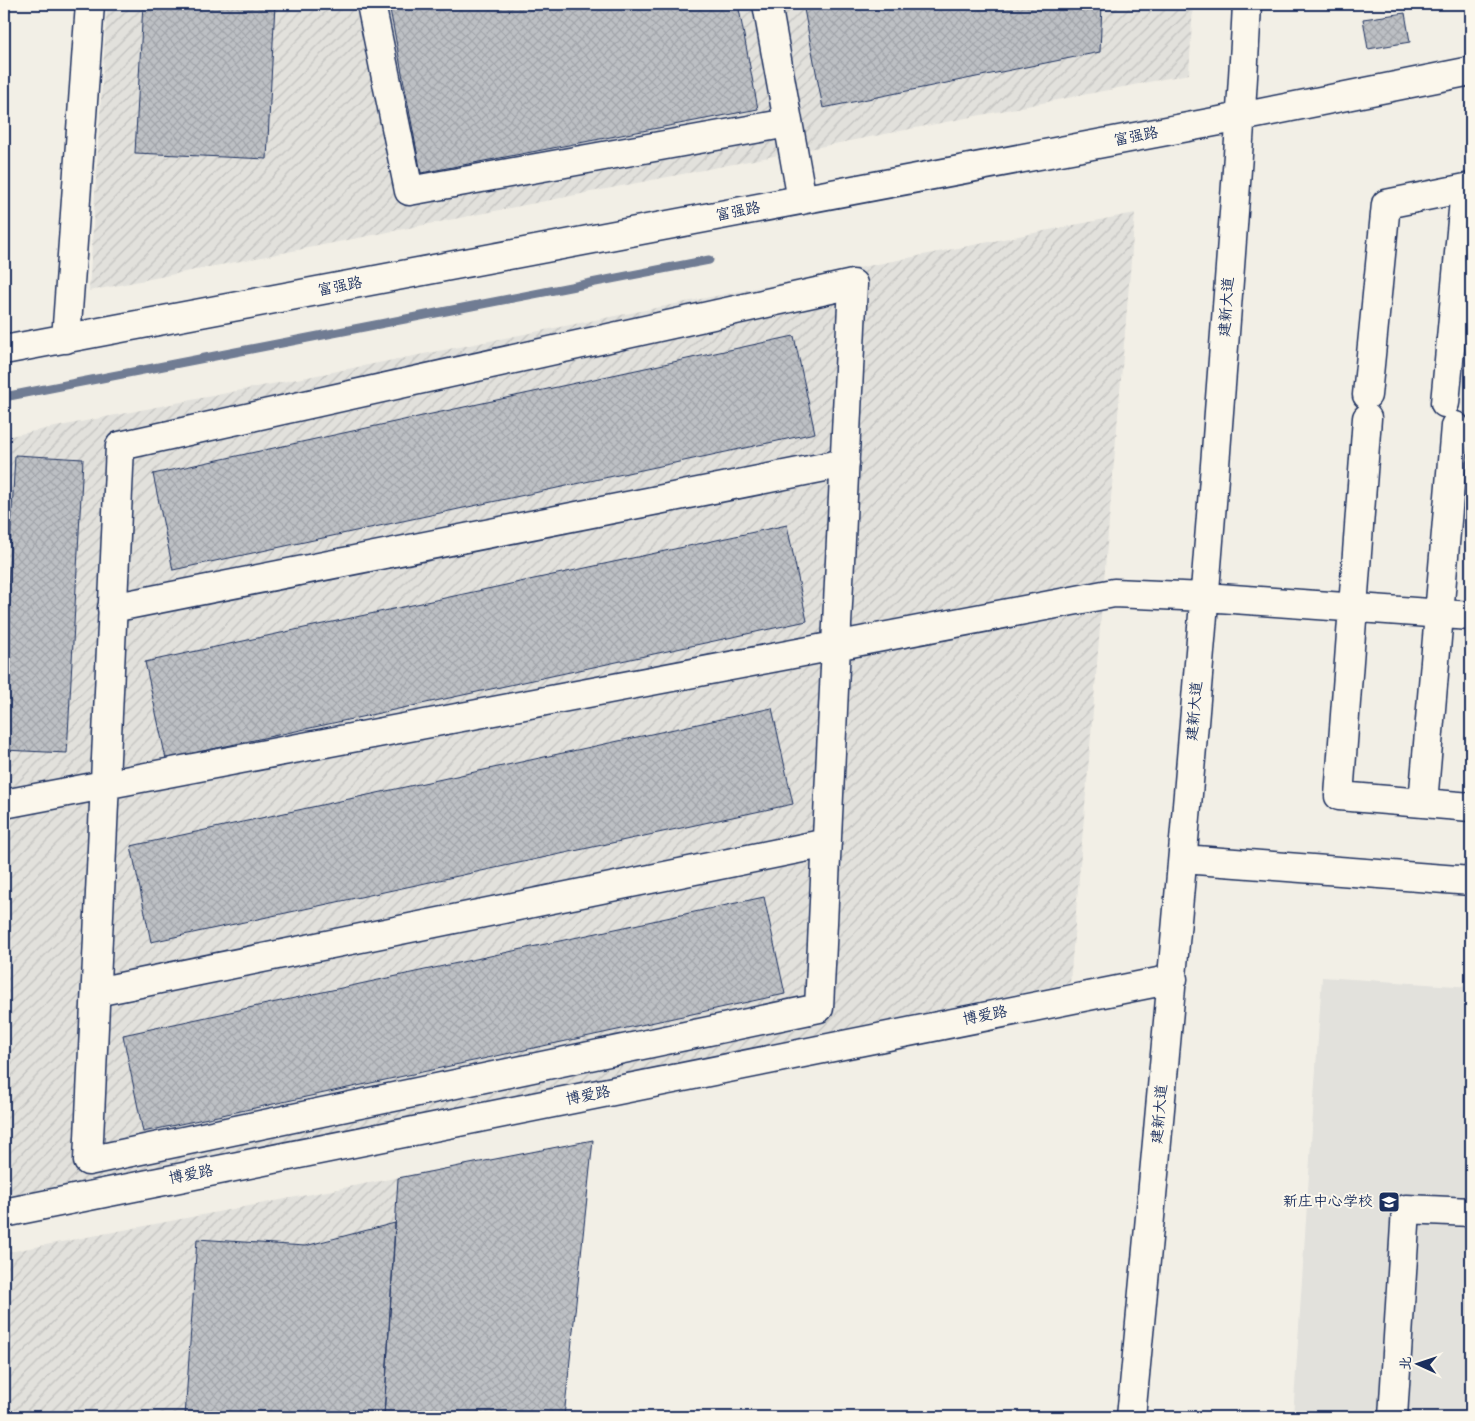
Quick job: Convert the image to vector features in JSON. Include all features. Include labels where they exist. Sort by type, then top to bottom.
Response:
[{"type":"street","points":[[66,339],[90,4]]},
{"type":"street","points":[[371,4],[408,191],[788,123]]},
{"type":"street","points":[[767,4],[802,200]]},
{"type":"street","name":"建新大道","points":[[1131,1417],[1173,979],[1205,597],[1241,117],[1247,4]]},
{"type":"street","name":"富强路","points":[[4,350],[1471,72]]},
{"type":"street","points":[[1423,803],[1440,614],[1450,415],[1468,188],[1386,204],[1367,407],[1339,796],[1423,803],[1471,807]]},
{"type":"street","points":[[854,284],[845,463],[819,1008],[88,1161],[120,446],[854,284]]},
{"type":"street","points":[[112,608],[845,463]]},
{"type":"street","points":[[4,804],[1114,593],[1205,597],[1471,616]]},
{"type":"street","points":[[96,992],[827,843]]},
{"type":"street","points":[[1183,858],[1471,881]]},
{"type":"street","name":"博爱路","points":[[4,1213],[1173,979]]},
{"type":"street","points":[[1393,1417],[1406,1209],[1471,1212]]},
{"type":"shaded area","points":[[107,4],[1193,4],[1189,74],[89,291]]},
{"type":"shaded area","points":[[1135,213],[1070,983],[4,1200],[5,437]]},
{"type":"shaded area","name":"新庄中心学校","points":[[1322,977],[1471,987],[1471,1417],[1293,1417]]},
{"type":"shaded area","points":[[593,1140],[564,1417],[4,1417],[4,1253]]},
{"type":"building","points":[[143,4],[275,4],[267,159],[135,153]]},
{"type":"building","points":[[389,4],[738,4],[758,109],[421,173]]},
{"type":"building","points":[[803,4],[1102,4],[1100,52],[823,108]]},
{"type":"building","points":[[1405,13],[1410,42],[1368,49],[1363,19]]},
{"type":"building","points":[[794,336],[815,433],[173,570],[153,474]]},
{"type":"building","points":[[15,455],[83,459],[67,753],[4,750],[4,663]]},
{"type":"building","points":[[787,525],[807,621],[166,759],[145,662]]},
{"type":"building","points":[[772,708],[793,804],[151,942],[131,846]]},
{"type":"building","points":[[764,897],[785,994],[143,1132],[123,1035]]},
{"type":"building","points":[[593,1140],[564,1417],[384,1417],[398,1178]]},
{"type":"building","points":[[395,1223],[384,1417],[185,1417],[197,1239],[305,1246]]},
{"type":"waterway","points":[[4,397],[709,260]]},
{"type":"place","name":"新庄中心学校","points":[[1389,1202]]}]
